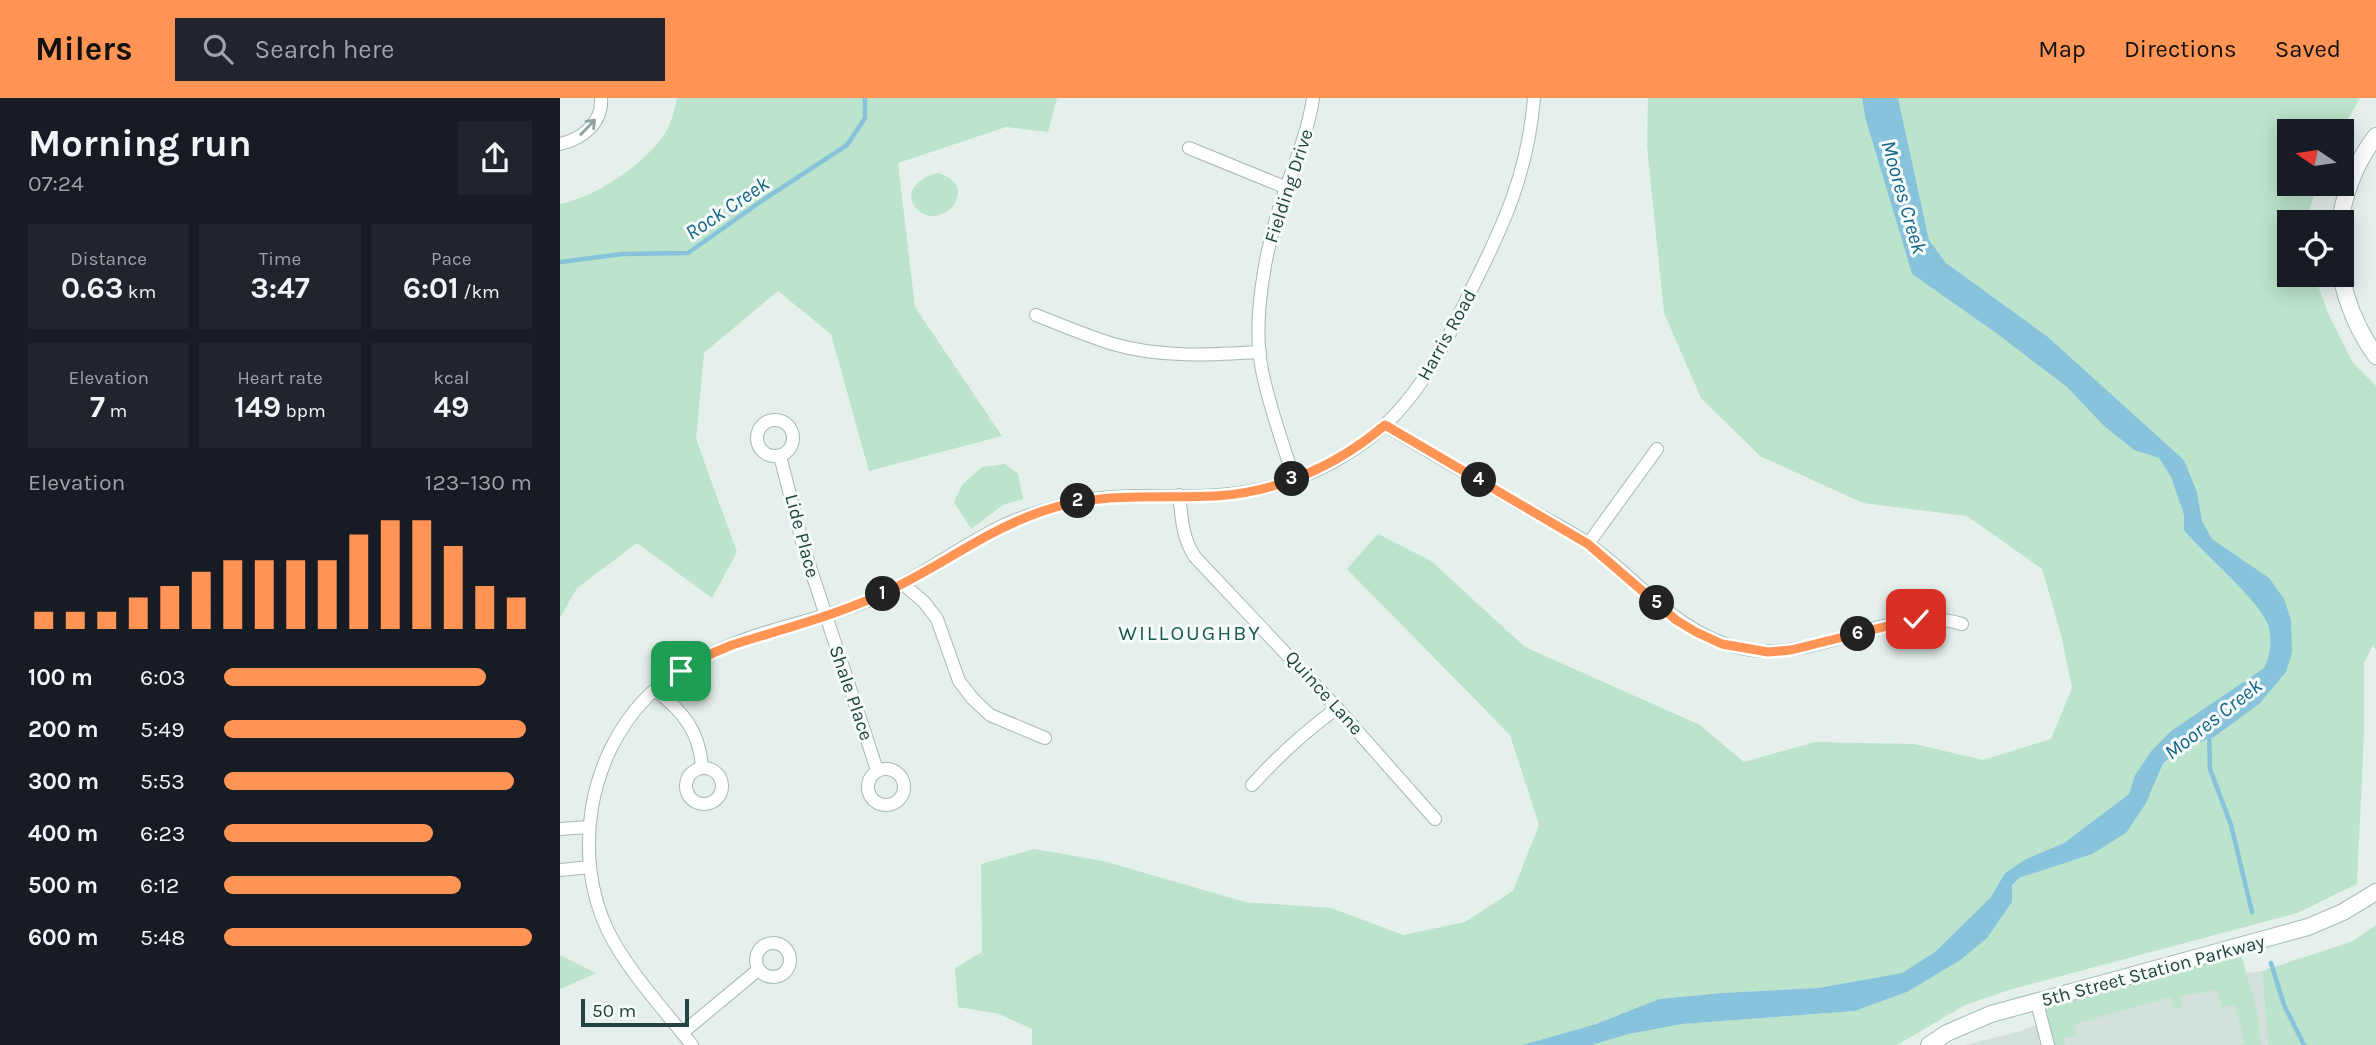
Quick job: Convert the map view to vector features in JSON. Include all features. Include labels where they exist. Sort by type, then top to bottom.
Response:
[{"type":"street","points":[[560,144],[581,136],[593,125],[598,116],[601,98]]},
{"type":"street","name":"Fielding Drive","points":[[1294,478],[1267,391],[1260,352],[1260,314],[1269,244],[1310,124],[1313,98]]},
{"type":"street","name":"Harris Road","points":[[692,1045],[621,955],[598,906],[590,867],[589,827],[597,788],[615,740],[629,718],[655,690],[713,653],[865,602],[903,584],[1004,525],[1075,502],[1114,497],[1215,496],[1243,493],[1294,478],[1347,454],[1385,425],[1427,376],[1441,353],[1505,217],[1525,161],[1532,128],[1534,98]]},
{"type":"street","points":[[2342,210],[2352,177],[2376,136]]},
{"type":"street","points":[[1189,148],[1287,188]]},
{"type":"street","points":[[2344,287],[2353,318],[2376,356]]},
{"type":"street","points":[[1036,315],[1111,344],[1144,351],[1207,356],[1260,352]]},
{"type":"street","points":[[1385,425],[1588,544],[1676,620],[1714,640],[1768,652],[1801,649],[1916,619],[1935,618],[1962,624]]},
{"type":"street","points":[[1588,544],[1657,449]]},
{"type":"street","name":"Lide Place","points":[[780,456],[804,549],[825,615]]},
{"type":"street","name":"Quince Lane","points":[[1180,495],[1184,533],[1195,557],[1337,708],[1435,819]]},
{"type":"street","points":[[903,584],[924,602],[937,619],[958,681],[973,699],[990,715],[1045,738]]},
{"type":"street","name":"Shale Place","points":[[825,615],[877,770]]},
{"type":"street","points":[[655,690],[685,716],[694,730],[702,768]]},
{"type":"street","points":[[1252,785],[1287,748],[1337,708]]},
{"type":"street","points":[[560,829],[589,827]]},
{"type":"street","points":[[560,870],[590,867]]},
{"type":"street","name":"5th Street Station Parkway","points":[[1929,1045],[1979,1019],[2308,928],[2343,912],[2376,892]]},
{"type":"street","points":[[682,1033],[758,970]]},
{"type":"street","points":[[2037,1003],[2048,1045]]},
{"type":"shaded area","points":[[2262,971],[2268,1045],[1965,1045],[2021,1031],[2068,1010],[2161,985]]},
{"type":"green space","points":[[677,98],[1057,98],[1048,132],[1006,127],[898,163],[915,307],[1002,436],[869,471],[831,334],[778,291],[704,353],[696,439],[737,552],[712,598],[637,543],[577,588],[560,618],[560,204],[605,186],[648,154],[667,130]]},
{"type":"green space","points":[[1648,98],[1862,98],[1865,117],[1912,274],[2067,387],[2103,425],[2134,450],[2159,458],[2171,477],[2184,515],[2184,530],[2244,590],[2268,625],[2270,642],[2264,668],[2171,731],[2152,750],[2135,775],[2129,794],[2064,843],[2026,859],[2005,873],[1991,897],[1935,952],[1902,973],[1818,988],[1659,999],[1596,1024],[1522,1045],[1032,1045],[1032,1029],[999,1014],[958,1007],[955,968],[982,952],[981,864],[1034,849],[1103,861],[1245,902],[1331,908],[1403,935],[1465,922],[1513,891],[1539,825],[1510,735],[1347,569],[1378,534],[1431,561],[1525,647],[1700,725],[1744,762],[1815,742],[1914,744],[1983,760],[2051,739],[2072,688],[2061,634],[2042,569],[1967,516],[1863,503],[1760,456],[1701,398],[1664,313],[1647,146]]},
{"type":"green space","points":[[1898,98],[2360,98],[2348,119],[2277,119],[2277,196],[2314,196],[2309,210],[2277,210],[2277,287],[2318,287],[2353,363],[2376,386],[2376,650],[2373,645],[2364,663],[2364,734],[2357,884],[2297,913],[2009,990],[1965,1005],[1897,1045],[1592,1045],[1629,1034],[1682,1024],[1855,1011],[1907,992],[1959,961],[2019,878],[2037,872],[2146,803],[2163,765],[2180,749],[2214,737],[2292,654],[2212,540],[2202,521],[2197,492],[2184,460],[2048,337],[1946,263],[1929,240]]},
{"type":"green space","points":[[939,173],[952,180],[957,189],[957,198],[952,207],[944,213],[934,216],[924,214],[914,206],[911,194],[922,180]]},
{"type":"green space","points":[[1005,464],[1018,474],[1023,499],[1003,505],[971,529],[954,502],[962,485],[982,467]]},
{"type":"green space","points":[[2376,925],[2376,1045],[2268,1045],[2262,971],[2353,941]]},
{"type":"green space","points":[[2239,947],[2257,1011],[2261,1045],[2239,1045],[2245,1042],[2234,1004],[2222,1008],[2218,990],[2180,996],[2181,1007],[2174,1009],[2170,997],[2075,1024],[2078,1034],[2063,1039],[2065,1045],[2048,1045],[2037,1003]]},
{"type":"green space","points":[[560,955],[596,973],[597,973],[560,989]]},
{"type":"water","name":"Moores Creek","points":[[1862,98],[1898,98],[1929,240],[1946,263],[2048,337],[2184,460],[2197,492],[2202,521],[2212,539],[2269,578],[2284,599],[2291,620],[2292,653],[2286,672],[2259,704],[2214,737],[2180,749],[2163,764],[2146,803],[2126,833],[2092,854],[2019,878],[2012,886],[2012,902],[1987,938],[1959,961],[1907,992],[1855,1011],[1682,1024],[1629,1034],[1592,1045],[1522,1045],[1596,1024],[1659,999],[1818,988],[1902,973],[1935,952],[1991,897],[2005,873],[2026,859],[2064,843],[2129,794],[2135,775],[2152,750],[2171,731],[2264,668],[2266,663],[2270,636],[2263,615],[2184,530],[2184,515],[2171,477],[2159,458],[2134,450],[2103,425],[2067,387],[1912,274],[1865,117]]},
{"type":"waterway","name":"Rock Creek","points":[[560,262],[622,254],[688,253],[847,145],[865,118],[865,98]]},
{"type":"waterway","name":"Moores Creek","points":[[2209,734],[2210,769],[2231,825],[2252,912]]},
{"type":"waterway","points":[[2271,963],[2284,1005],[2304,1045]]},
{"type":"district","name":"WILLOUGHBY","points":[[1190,633]]},
{"type":"route","points":[[681,671],[732,645],[865,602],[903,584],[1004,525],[1045,510],[1075,502],[1126,496],[1215,496],[1265,488],[1323,467],[1347,454],[1385,425],[1562,527],[1588,544],[1676,620],[1722,644],[1768,652],[1801,649],[1916,619]]}]
